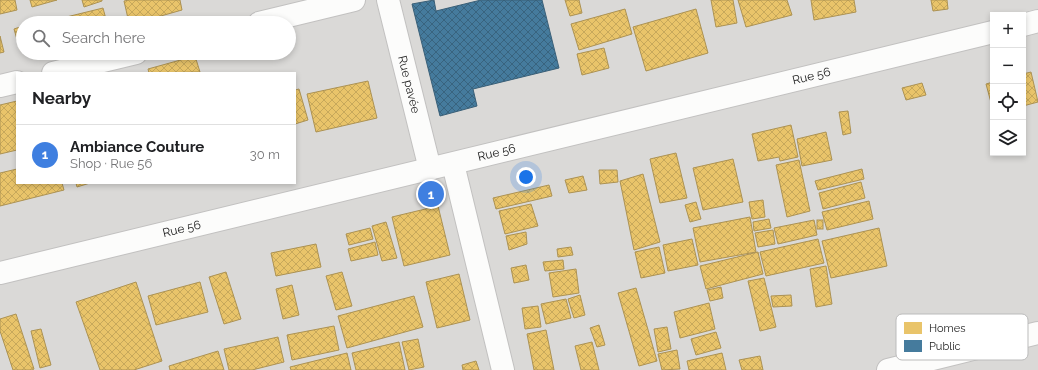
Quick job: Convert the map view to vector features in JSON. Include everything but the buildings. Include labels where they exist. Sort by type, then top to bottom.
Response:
[{"type":"street","points":[[288,16],[354,0]]},
{"type":"street","name":"Rue pavée","points":[[388,0],[430,169]]},
{"type":"street","points":[[1026,24],[1038,21]]},
{"type":"street","name":"Rue 56","points":[[0,274],[990,33]]},
{"type":"street","points":[[57,72],[107,60]]},
{"type":"street","points":[[0,86],[16,82]]},
{"type":"street","points":[[453,164],[504,370]]},
{"type":"street","points":[[1028,336],[1038,334]]},
{"type":"street","points":[[888,370],[930,360]]},
{"type":"shaded area","points":[[0,0],[1038,0],[1038,370],[0,370]]},
{"type":"place","name":"Ambiance Couture","points":[[431,194]]}]
